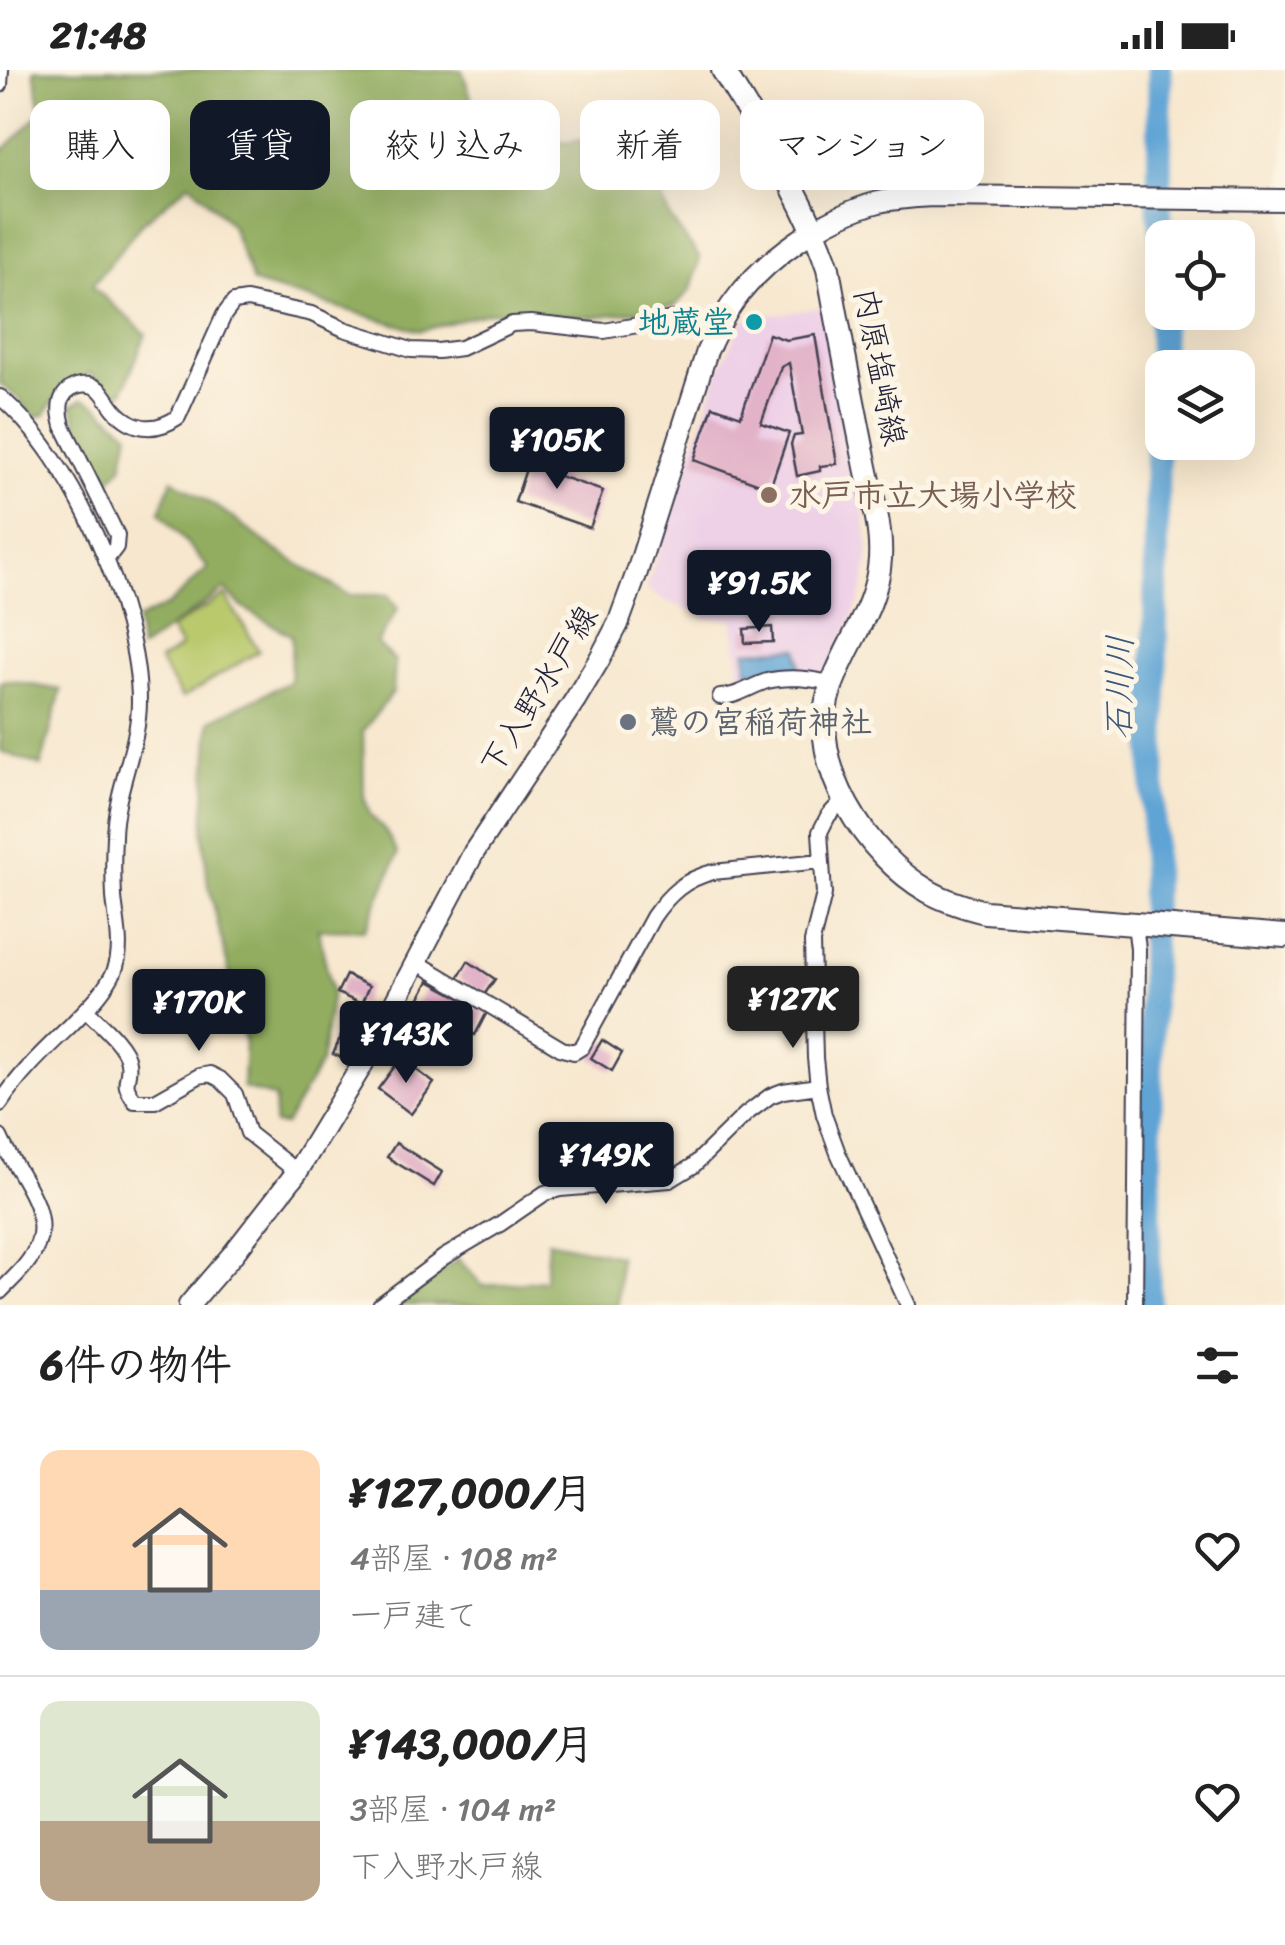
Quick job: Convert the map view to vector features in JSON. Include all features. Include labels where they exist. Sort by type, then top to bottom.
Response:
[{"type":"main road","name":"内原塩崎線","points":[[723,70],[816,231],[828,268],[875,514],[880,560],[869,607],[827,699],[824,738],[831,770],[844,799],[869,838],[895,866],[926,890],[984,912],[1285,936]]},
{"type":"main road","name":"下入野水戸線","points":[[190,1305],[297,1172],[361,1067],[491,824],[575,700],[618,624],[700,371],[716,333],[750,281],[816,231],[860,208],[900,198],[1285,200]]},
{"type":"street","points":[[0,86],[2,70]]},
{"type":"street","points":[[106,560],[116,547],[117,535],[63,426],[61,398],[73,387],[91,386],[101,391],[126,422],[138,427],[167,425],[178,418],[224,315],[234,302],[247,300],[312,314],[344,329],[412,350],[438,352],[461,348],[512,324],[604,331],[672,319],[716,333]]},
{"type":"street","points":[[0,396],[70,484],[106,560],[125,614],[139,704],[114,831],[117,964],[106,988],[34,1062],[0,1104]]},
{"type":"street","points":[[720,697],[770,680],[817,679],[832,684]]},
{"type":"street","points":[[844,799],[820,832],[824,894],[812,942],[818,1086],[838,1152],[908,1305]]},
{"type":"street","points":[[415,961],[562,1049],[574,1052],[582,1047],[653,917],[678,887],[712,872],[821,861]]},
{"type":"street","points":[[1135,1305],[1138,950],[1145,925]]},
{"type":"street","points":[[86,1010],[129,1058],[126,1088],[135,1102],[156,1101],[200,1076],[220,1078],[234,1094],[248,1133],[297,1172]]},
{"type":"street","points":[[380,1305],[435,1262],[545,1194],[560,1189],[670,1180],[693,1166],[770,1096],[818,1086]]},
{"type":"street","points":[[0,1137],[35,1204],[41,1231],[30,1258],[0,1292]]},
{"type":"shaded area","name":"水戸市立大場小学校","points":[[825,307],[863,507],[869,551],[865,579],[859,603],[825,675],[740,676],[733,619],[710,619],[646,588],[719,371],[744,319]]},
{"type":"green space","points":[[34,70],[462,70],[472,100],[350,100],[350,190],[560,190],[560,140],[580,141],[580,190],[659,190],[670,218],[700,258],[691,289],[675,306],[594,317],[489,312],[420,331],[253,283],[231,225],[197,190],[330,190],[330,100],[190,100],[190,183],[142,223],[92,286],[146,334],[123,392],[112,392],[90,373],[64,391],[44,415],[33,417],[0,384],[0,153],[30,124],[30,190],[170,190],[170,100],[39,100]]},
{"type":"green space","points":[[83,399],[95,404],[129,433],[122,467],[103,487],[82,441],[72,405]]},
{"type":"green space","points":[[172,479],[348,595],[388,595],[398,609],[377,643],[395,661],[393,692],[363,731],[364,796],[370,815],[385,830],[398,854],[365,930],[318,929],[332,992],[321,1062],[285,1125],[274,1124],[275,1098],[243,1088],[245,1040],[207,877],[203,832],[210,720],[290,682],[292,636],[242,607],[225,589],[140,649],[137,620],[168,605],[208,568],[160,512]]},
{"type":"green space","points":[[225,595],[259,651],[182,698],[159,661],[181,647],[170,629]]},
{"type":"green space","points":[[0,682],[61,690],[41,766],[0,751]]},
{"type":"green space","points":[[548,1241],[619,1256],[618,1305],[397,1305],[458,1259],[483,1286],[545,1280]]},
{"type":"water","points":[[798,648],[800,669],[747,672],[746,651]]},
{"type":"building","points":[[769,334],[786,340],[815,335],[837,464],[797,476],[791,444],[794,436],[802,435],[789,363],[781,367],[761,423],[789,433],[770,488],[694,460],[713,406],[741,416]]},
{"type":"building","points":[[532,451],[564,462],[559,476],[603,491],[590,528],[515,502]]},
{"type":"building","points":[[772,627],[773,642],[745,643],[744,629]]},
{"type":"building","points":[[468,961],[495,979],[484,995],[458,978]]},
{"type":"building","points":[[346,975],[369,986],[361,1004],[337,993]]},
{"type":"building","points":[[429,981],[487,1012],[475,1035],[417,1003]]},
{"type":"building","points":[[345,1027],[361,1033],[349,1061],[333,1054]]},
{"type":"building","points":[[602,1040],[622,1053],[612,1071],[591,1058]]},
{"type":"building","points":[[401,1058],[434,1083],[411,1114],[378,1089]]},
{"type":"building","points":[[396,1143],[442,1172],[434,1186],[387,1157]]},
{"type":"waterway","name":"石川川","points":[[1148,1305],[1161,345],[1160,70]]},
{"type":"place","name":"地蔵堂","points":[[754,322]]},
{"type":"place","name":"水戸市立大場小学校","points":[[769,495]]},
{"type":"place","name":"鷲の宮稲荷神社","points":[[628,722]]}]
